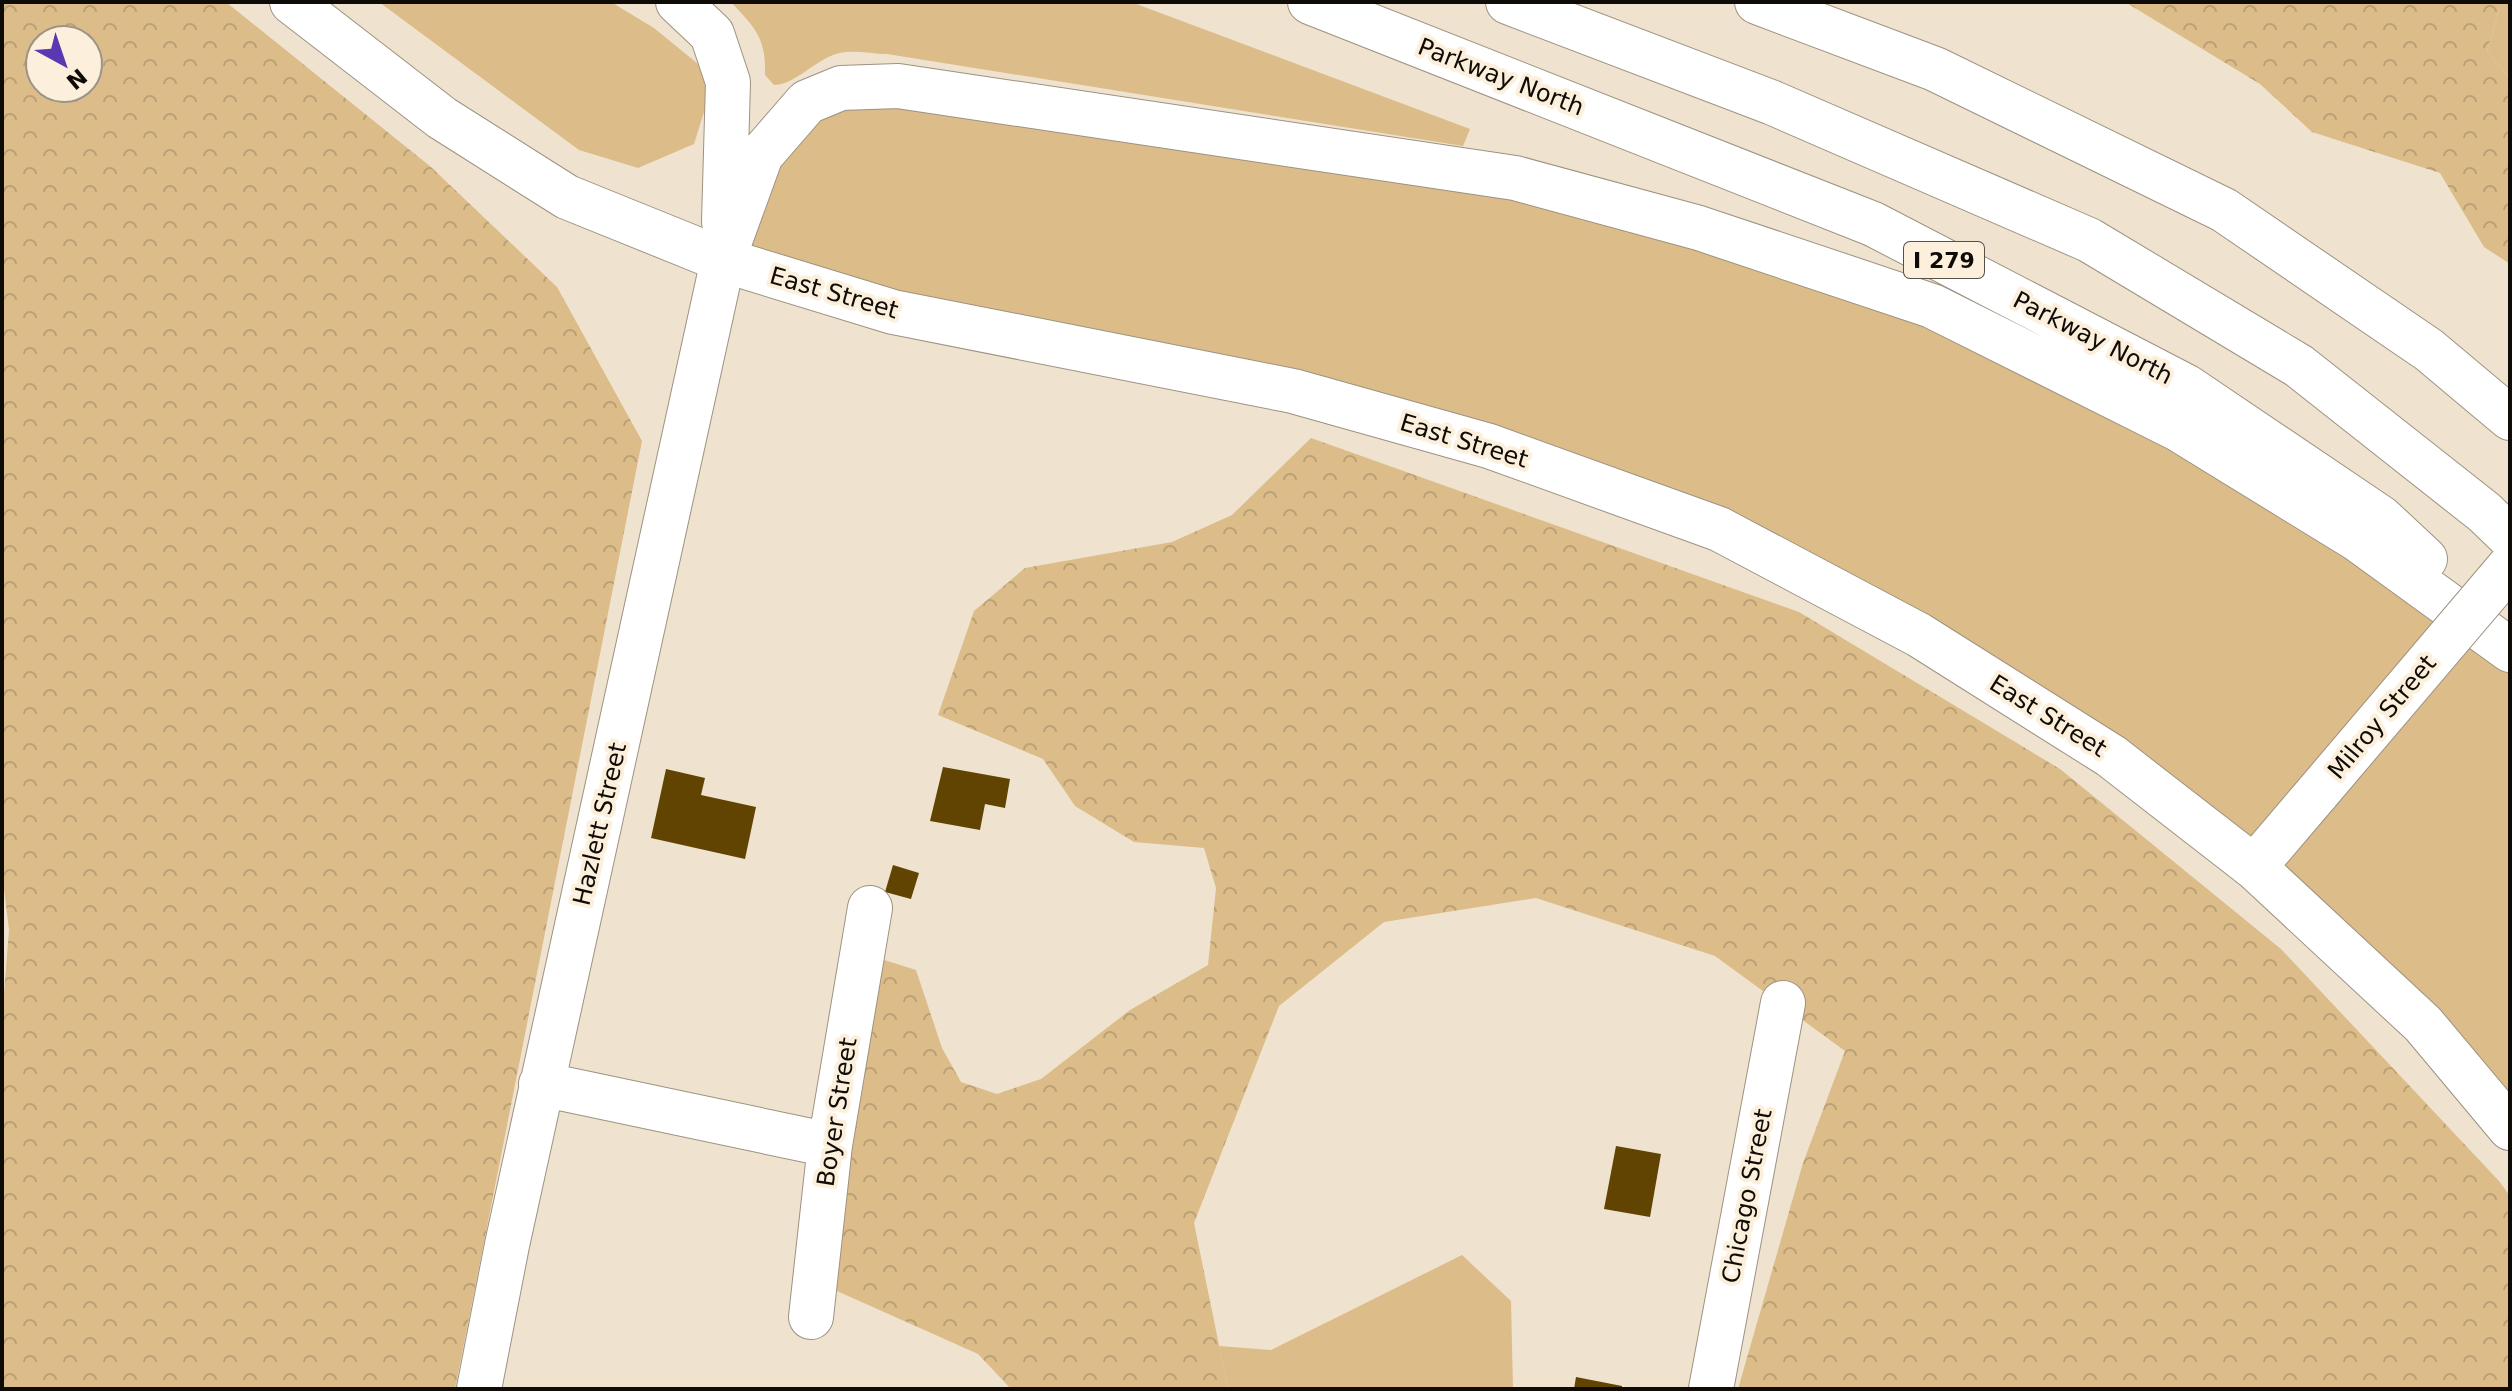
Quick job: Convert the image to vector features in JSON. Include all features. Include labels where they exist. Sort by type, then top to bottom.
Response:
[{"type":"main road","name":"East Street","points":[[292,2],[442,118],[567,197],[723,260],[893,312],[1293,391],[1489,446],[1719,529],[1919,635],[2098,748],[2254,867],[2423,1024],[2510,1128]]},
{"type":"main road","points":[[678,2],[712,34],[728,82],[723,260]]},
{"type":"main road","name":"Parkway North","points":[[1310,2],[1873,224],[2187,387],[2381,518],[2510,639]]},
{"type":"main road","points":[[1508,2],[1773,103],[2089,240],[2299,366],[2484,512],[2510,537]]},
{"type":"main road","points":[[1757,2],[1935,69],[2224,210],[2429,350],[2510,418]]},
{"type":"main road","points":[[723,260],[761,155],[807,102],[841,88],[898,86],[1515,178],[1699,228],[1932,306],[2178,429],[2357,539],[2510,650]]},
{"type":"main road","name":"Hazlett Street","points":[[479,1389],[541,1084],[723,260]]},
{"type":"main road","name":"Milroy Street","points":[[2254,867],[2510,566]]},
{"type":"main road","name":"Boyer Street","points":[[811,1317],[830,1145],[870,908]]},
{"type":"main road","name":"Chicago Street","points":[[1711,1389],[1783,1003]]},
{"type":"main road","points":[[541,1084],[830,1145]]},
{"type":"green space","points":[[2,2],[226,2],[431,167],[557,287],[642,441],[455,1389],[2,1389],[2,1019],[9,930],[2,872]]},
{"type":"green space","points":[[379,2],[611,2],[654,28],[698,64],[709,96],[694,144],[638,168],[579,150]]},
{"type":"green space","points":[[731,2],[1131,2],[1470,129],[1463,146],[861,52],[836,54],[789,81],[774,85],[765,75],[763,51],[757,34]]},
{"type":"green space","points":[[2125,2],[2508,2],[2500,7],[2487,51],[2510,79],[2510,264],[2484,247],[2440,173],[2312,132],[2260,84]]},
{"type":"green space","points":[[2508,2],[2510,79],[2487,51],[2500,7]]},
{"type":"green space","points":[[841,88],[1515,178],[1932,306],[2510,650],[2510,1128],[2423,1024],[1919,635],[1489,446],[723,260],[761,155]]},
{"type":"green space","points":[[1311,438],[1799,612],[2060,769],[2281,949],[2510,1196],[2510,1389],[1738,1389],[1803,1163],[1845,1051],[1715,956],[1536,898],[1384,922],[1279,1006],[1194,1223],[1228,1389],[1011,1389],[978,1354],[828,1287],[878,958],[916,970],[942,1048],[961,1082],[997,1094],[1041,1079],[1130,1010],[1208,965],[1216,888],[1204,848],[1134,842],[1075,806],[1043,759],[938,715],[974,611],[1025,568],[1172,542],[1232,515]]},
{"type":"green space","points":[[1462,1255],[1511,1301],[1513,1389],[1228,1389],[1219,1346],[1271,1350]]},
{"type":"building","points":[[943,767],[1010,779],[1005,808],[985,804],[980,830],[930,821]]},
{"type":"building","points":[[666,769],[705,778],[701,795],[756,807],[745,859],[651,838]]},
{"type":"building","points":[[893,865],[919,873],[911,899],[885,892]]},
{"type":"building","points":[[1616,1146],[1661,1154],[1650,1217],[1604,1209]]},
{"type":"building","points":[[1576,1377],[1622,1386],[1622,1389],[1574,1389]]}]
